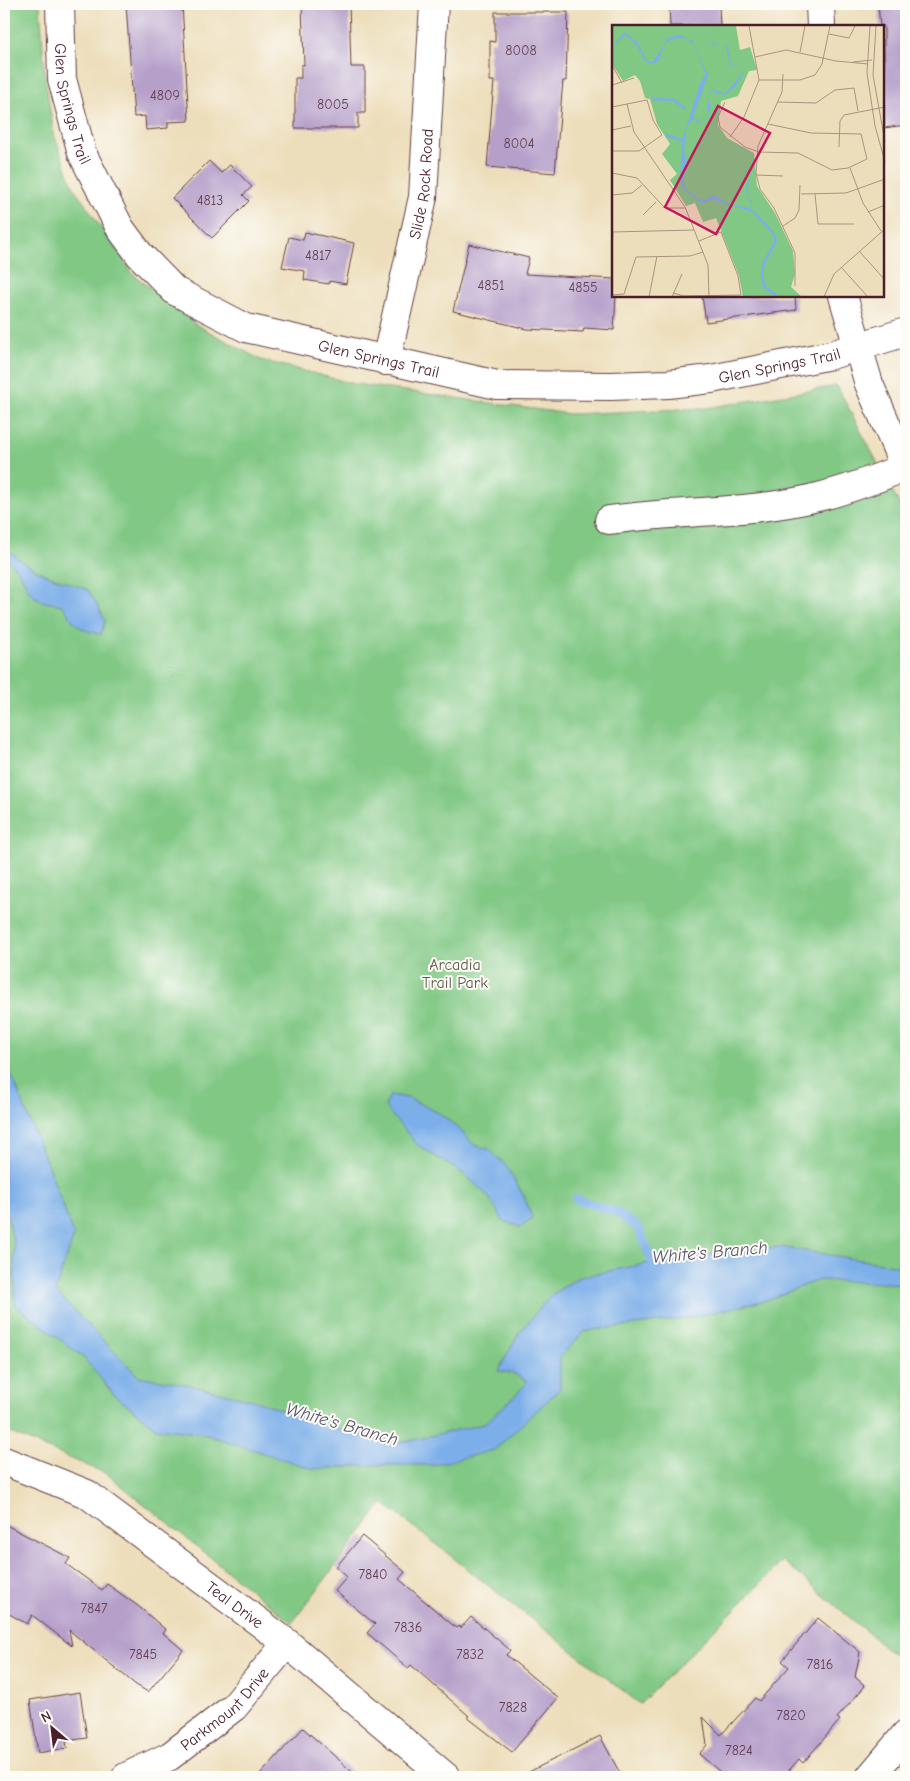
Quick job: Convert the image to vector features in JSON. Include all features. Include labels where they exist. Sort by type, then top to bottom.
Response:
[{"type":"street","name":"Glen Springs Trail","points":[[60,4],[62,79],[82,153],[120,228],[140,254],[175,291],[246,328],[497,385],[611,386],[658,385],[710,379],[831,355],[906,332]]},
{"type":"street","name":"Slide Rock Road","points":[[386,360],[423,196],[434,4]]},
{"type":"street","points":[[820,4],[821,25]]},
{"type":"street","points":[[609,520],[768,505],[817,498],[863,485],[906,468],[869,384],[844,298]]},
{"type":"street","name":"Teal Drive","points":[[4,1461],[86,1494],[287,1643],[446,1777]]},
{"type":"street","name":"Parkmount Drive","points":[[126,1777],[170,1756],[234,1707],[287,1643]]},
{"type":"street","points":[[870,1777],[906,1734]]},
{"type":"green space","name":"Arcadia Trail Park","points":[[4,4],[40,4],[45,78],[54,135],[74,188],[133,274],[195,324],[261,360],[355,384],[570,414],[706,408],[837,386],[906,517],[906,1665],[783,1561],[640,1704],[383,1503],[292,1623],[107,1474],[4,1430]]},
{"type":"water","points":[[4,547],[23,562],[42,573],[88,590],[105,621],[101,634],[87,631],[77,625],[62,605],[44,602],[32,595],[18,571],[4,558]]},
{"type":"water","points":[[4,1056],[74,1236],[55,1291],[138,1376],[189,1385],[253,1400],[348,1432],[399,1443],[484,1424],[516,1395],[527,1382],[513,1373],[498,1371],[519,1333],[551,1295],[579,1277],[674,1258],[779,1247],[906,1267],[906,1284],[819,1280],[767,1300],[684,1319],[585,1331],[560,1357],[560,1389],[494,1450],[434,1465],[374,1465],[313,1469],[204,1434],[156,1428],[114,1395],[84,1358],[15,1305],[14,1245],[4,1201]]},
{"type":"water","points":[[390,1095],[408,1098],[439,1113],[458,1128],[474,1145],[489,1149],[506,1166],[524,1196],[532,1218],[520,1227],[503,1221],[488,1196],[465,1175],[416,1144],[385,1107]]},
{"type":"building","points":[[126,4],[182,4],[189,121],[168,122],[168,128],[146,130],[145,116],[134,117]]},
{"type":"building","points":[[302,4],[349,4],[351,67],[365,67],[365,113],[358,113],[358,128],[295,128],[295,78],[301,78],[301,65],[304,65]]},
{"type":"building","points":[[669,4],[719,4],[720,25],[670,25]]},
{"type":"building","points":[[878,4],[906,4],[906,125],[885,128],[885,25],[880,25]]},
{"type":"building","points":[[495,12],[568,12],[566,81],[563,81],[555,173],[487,167],[494,81],[490,81],[490,41],[495,42]]},
{"type":"building","points":[[209,161],[221,173],[230,165],[252,187],[243,195],[249,201],[212,238],[172,198]]},
{"type":"building","points":[[305,232],[354,243],[346,284],[329,281],[329,284],[304,280],[305,271],[282,267],[289,237],[303,240]]},
{"type":"building","points":[[469,244],[529,258],[525,274],[612,279],[612,298],[616,298],[614,330],[584,328],[583,332],[527,329],[453,311]]},
{"type":"building","points":[[702,298],[795,298],[796,310],[706,322]]},
{"type":"building","points":[[4,1524],[70,1558],[66,1564],[102,1590],[107,1584],[138,1606],[166,1630],[163,1633],[183,1650],[148,1692],[136,1685],[69,1630],[72,1646],[32,1615],[27,1624],[4,1611]]},
{"type":"building","points":[[362,1536],[405,1572],[399,1579],[456,1628],[458,1626],[461,1628],[471,1617],[510,1650],[506,1655],[558,1698],[512,1752],[467,1717],[469,1716],[411,1665],[408,1668],[367,1633],[375,1624],[335,1591],[347,1577],[336,1567]]},
{"type":"building","points":[[818,1618],[860,1652],[855,1677],[865,1686],[837,1718],[840,1720],[803,1763],[799,1759],[783,1777],[726,1777],[699,1754],[707,1745],[703,1717],[721,1735],[755,1698],[759,1701],[789,1667],[782,1661]]},
{"type":"building","points":[[80,1692],[87,1738],[66,1741],[67,1748],[38,1753],[30,1700]]},
{"type":"building","points":[[303,1728],[358,1777],[258,1777]]},
{"type":"building","points":[[600,1736],[622,1777],[519,1777]]},
{"type":"waterway","name":"White's Branch","points":[[576,1199],[616,1212],[638,1228],[657,1272]]}]
